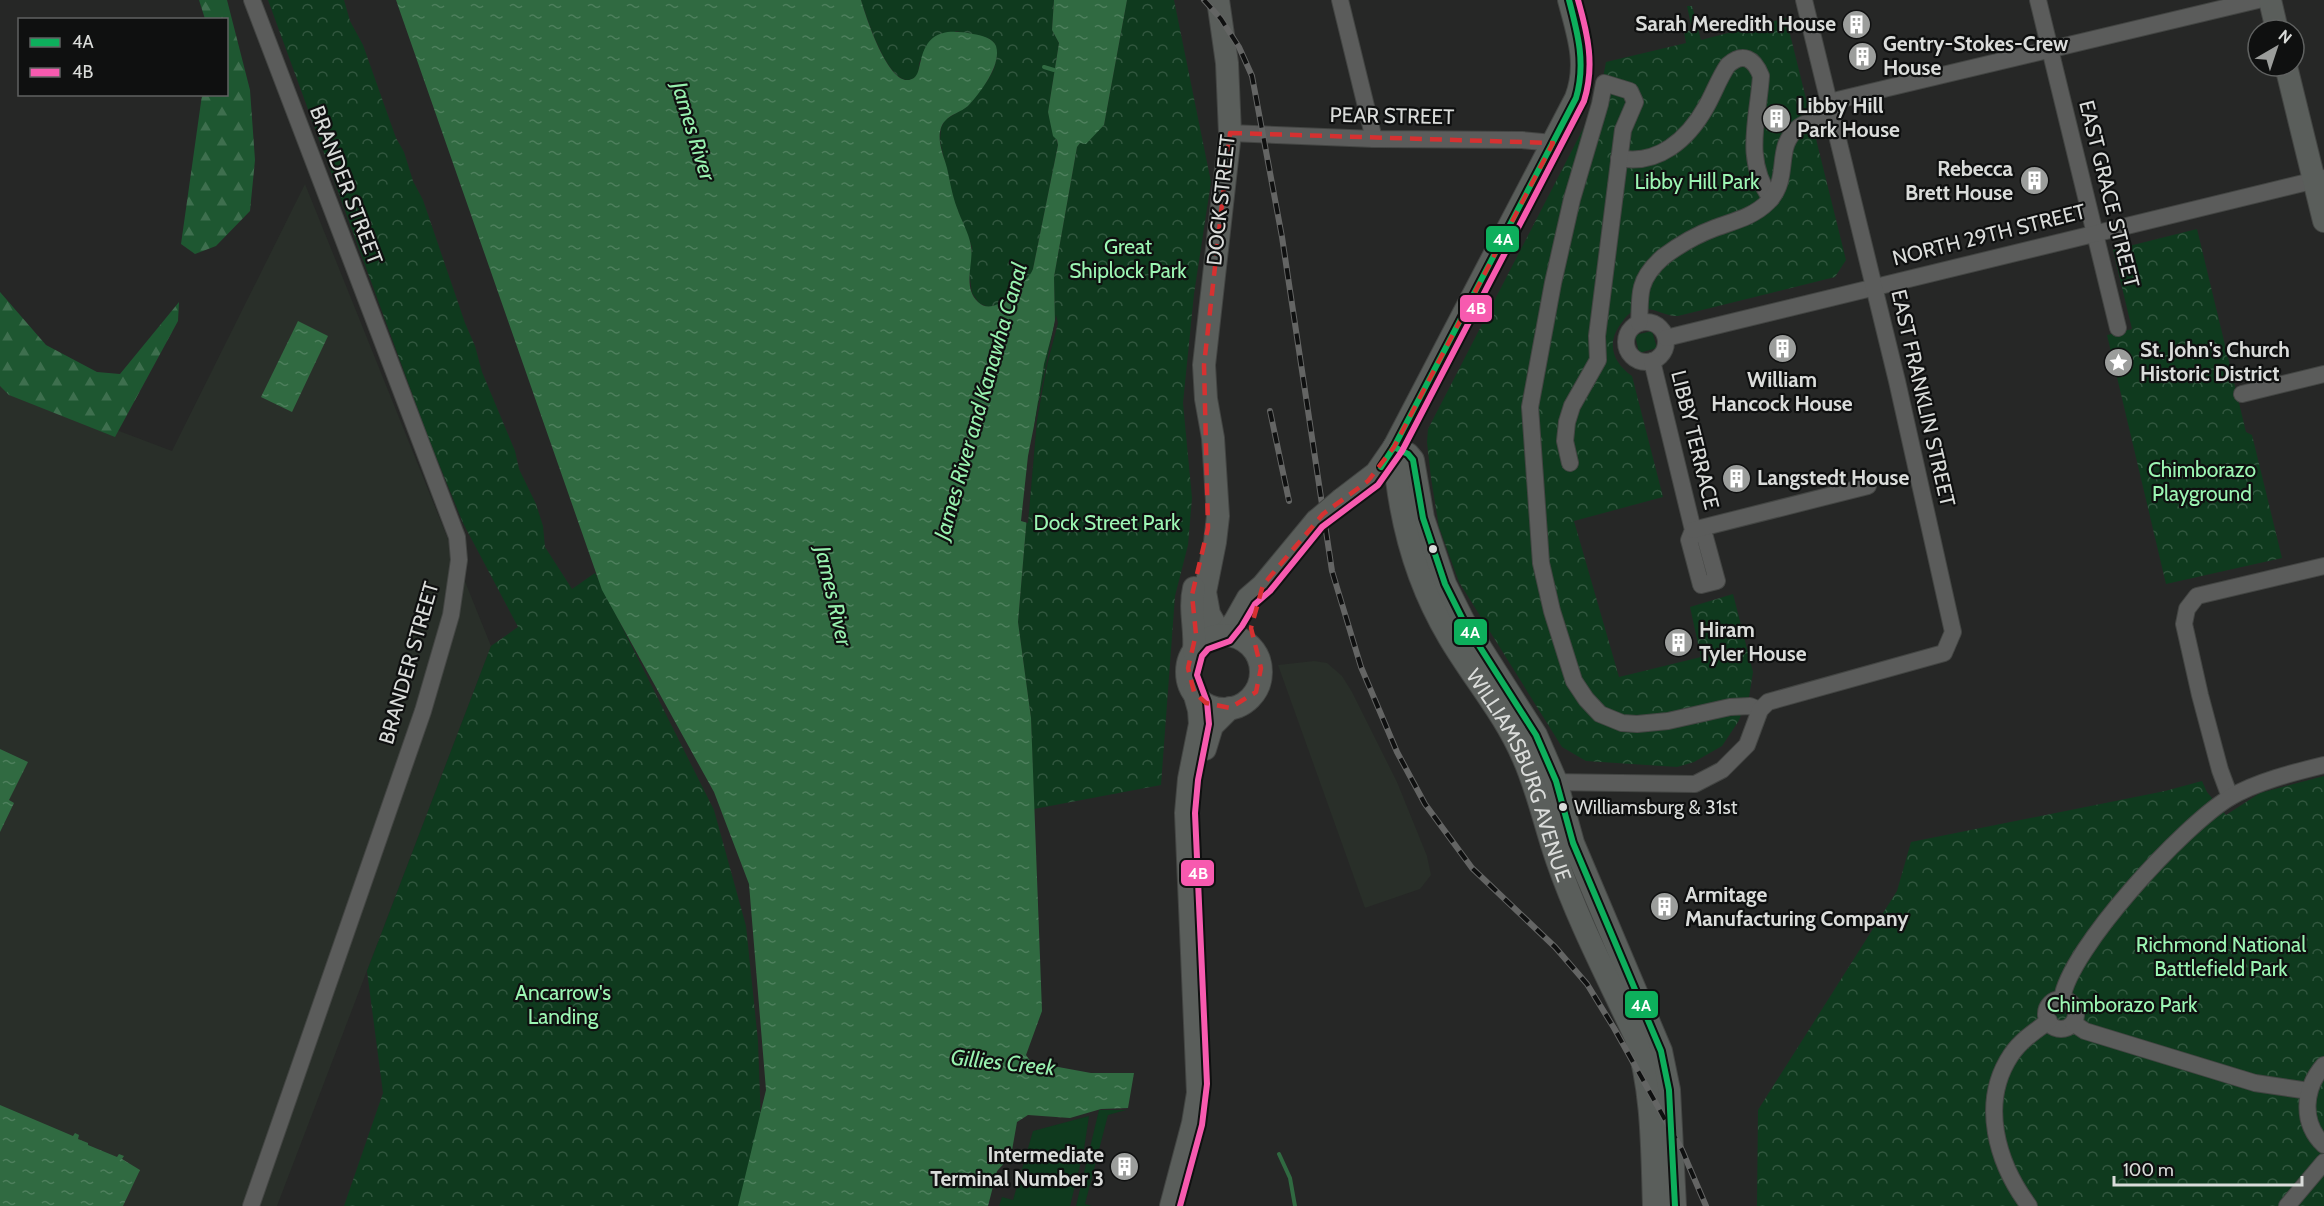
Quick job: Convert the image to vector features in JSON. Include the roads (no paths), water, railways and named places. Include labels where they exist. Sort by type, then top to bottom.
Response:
[{"type":"main road","name":"DOCK STREET","points":[[1194,651],[1196,634],[1192,595],[1202,562],[1208,528],[1204,437],[1205,352],[1230,133],[1227,63],[1218,0]]},
{"type":"main road","points":[[1223,635],[1235,621],[1248,598],[1263,585],[1316,521],[1376,473],[1394,447],[1576,98],[1583,72],[1583,55],[1569,0]]},
{"type":"main road","points":[[2270,0],[2274,18]]},
{"type":"main road","points":[[2290,78],[2319,179],[2324,222]]},
{"type":"main road","name":"DOCK STREET","points":[[1206,399],[1213,438],[1218,516],[1205,599],[1209,614],[1223,635]]},
{"type":"main road","name":"WILLIAMSBURG AVENUE","points":[[1394,447],[1396,483],[1403,516],[1413,556],[1429,597],[1449,637],[1545,782],[1574,843],[1661,1051],[1669,1090],[1675,1206]]},
{"type":"main road","points":[[1194,692],[1206,703],[1221,708],[1230,708],[1241,705],[1249,699],[1260,682],[1261,668],[1251,635],[1252,620],[1263,585]]},
{"type":"main road","points":[[1171,1206],[1193,1123],[1198,1094],[1186,813],[1189,779],[1200,724],[1199,710],[1188,676],[1190,659],[1203,641],[1223,635],[1238,637],[1254,650]]},
{"type":"main road","points":[[1182,1206],[1204,1119],[1208,1093],[1198,786],[1210,730],[1219,717],[1230,708]]},
{"type":"main road","name":"WILLIAMSBURG AVENUE","points":[[1545,782],[1557,860],[1636,1038],[1643,1060],[1650,1117],[1654,1206]]},
{"type":"street","name":"BRANDER STREET","points":[[252,0],[457,537],[459,560],[451,615],[423,711],[252,1206]]},
{"type":"street","points":[[1340,0],[1374,140]]},
{"type":"street","name":"EAST FRANKLIN STREET","points":[[1760,710],[1768,702],[1944,653],[1953,632],[1874,286],[1804,0]]},
{"type":"street","name":"EAST GRACE STREET","points":[[2038,0],[2118,328]]},
{"type":"street","points":[[1639,323],[1642,287],[1656,263],[1692,237],[1757,213],[1777,193],[1782,179],[1786,143],[1797,128],[1831,109],[2050,49],[2258,0]]},
{"type":"street","points":[[1619,158],[1634,161],[1657,156],[1678,142],[1694,126],[1728,65],[1743,56],[1754,63],[1761,76],[1753,145],[1759,178],[1771,199]]},
{"type":"street","points":[[1545,782],[1695,784],[1722,770],[1747,745],[1760,710],[1750,706],[1730,707],[1668,721],[1637,724],[1622,723],[1600,714],[1574,681],[1552,611],[1541,563],[1530,407],[1553,282],[1572,199],[1604,83],[1624,88],[1634,96],[1634,106],[1625,123],[1619,158],[1597,336],[1600,354],[1572,406],[1567,422],[1565,441],[1569,463]]},
{"type":"street","name":"PEAR STREET","points":[[1230,133],[1374,140],[1522,140],[1553,143]]},
{"type":"street","name":"NORTH 29TH STREET","points":[[1666,338],[2319,179]]},
{"type":"street","points":[[1639,323],[1653,323],[1663,331],[1666,338],[1662,355],[1652,361],[1639,360],[1629,351],[1626,338],[1639,323]]},
{"type":"street","name":"LIBBY TERRACE","points":[[1652,361],[1693,530],[1868,486]]},
{"type":"street","points":[[2242,394],[2324,374]]},
{"type":"street","points":[[2230,797],[2220,770],[2193,664],[2184,624],[2187,609],[2197,596],[2324,566]]},
{"type":"street","points":[[2062,999],[2063,986],[2078,960],[2127,894],[2207,814],[2230,797],[2282,776],[2324,765]]},
{"type":"street","points":[[2062,999],[2072,1003],[2076,1010],[2076,1017],[2073,1023],[2060,1029],[2049,1021],[2047,1014],[2049,1006],[2054,1001],[2062,999]]},
{"type":"street","points":[[2029,1206],[2008,1175],[1995,1130],[1994,1099],[1996,1085],[2011,1054],[2021,1042],[2049,1021]]},
{"type":"street","points":[[2073,1023],[2085,1031],[2255,1083],[2308,1092]]},
{"type":"street","points":[[2324,1065],[2314,1077],[2308,1092],[2307,1106],[2309,1121],[2318,1139],[2324,1145]]},
{"type":"street","points":[[2287,1206],[2324,1162]]},
{"type":"water","points":[[396,0],[861,0],[880,51],[888,65],[897,75],[906,80],[915,77],[928,43],[940,34],[963,32],[990,39],[996,46],[997,54],[989,78],[968,106],[945,121],[940,136],[941,149],[954,198],[969,236],[972,253],[970,282],[973,296],[982,305],[989,307],[1003,301],[1025,281],[1033,269],[1058,145],[1053,136],[1048,112],[1059,43],[1052,30],[1054,0],[1127,0],[1104,125],[1086,144],[1080,143],[1077,147],[1054,277],[1055,323],[1044,364],[1035,420],[1018,622],[1031,718],[1042,1011],[1026,1055],[1031,1062],[1091,1073],[1134,1073],[1128,1108],[1101,1109],[1070,1118],[1028,1115],[1017,1122],[1011,1156],[997,1171],[988,1206],[738,1206],[766,1090],[749,884],[714,792],[602,590]]},
{"type":"water","points":[[298,321],[328,336],[292,412],[261,397]]},
{"type":"water","points":[[0,749],[28,762],[9,800],[14,803],[0,832]]},
{"type":"water","points":[[0,1105],[73,1136],[75,1133],[79,1135],[78,1139],[88,1145],[117,1157],[119,1154],[124,1156],[122,1159],[140,1170],[123,1206],[0,1206]]},
{"type":"waterway","points":[[1044,67],[1054,70]]},
{"type":"waterway","name":"Gillies Creek","points":[[1279,1154],[1290,1178],[1295,1206]]},
{"type":"railway","points":[[1204,0],[1221,19],[1239,47],[1252,76],[1282,237],[1332,571],[1361,667],[1397,752],[1425,804],[1472,868],[1555,947],[1587,984],[1682,1150],[1706,1206]]},
{"type":"railway","points":[[1270,411],[1289,501]]},
{"type":"place","name":"Sarah Meredith House","points":[[1857,24]]},
{"type":"place","name":"Gentry-Stokes-Crew House","points":[[1862,56]]},
{"type":"place","name":"Libby Hill Park House","points":[[1776,118]]},
{"type":"place","name":"Rebecca Brett House","points":[[2034,181]]},
{"type":"place","name":"William Hancock House","points":[[1782,349]]},
{"type":"place","name":"St. John's Church Historic District","points":[[2119,362]]},
{"type":"place","name":"Langstedt House","points":[[1736,478]]},
{"type":"place","name":"Hiram Tyler House","points":[[1678,642]]},
{"type":"place","name":"Williamsburg & 31st","points":[[1563,807]]},
{"type":"place","name":"Armitage Manufacturing Company","points":[[1664,907]]},
{"type":"place","name":"Intermediate Terminal Number 3","points":[[1125,1167]]},
{"type":"water label","name":"James River","points":[[694,131]]},
{"type":"water label","name":"James River and Kanawha Canal","points":[[980,401]]},
{"type":"water label","name":"James River","points":[[834,596]]},
{"type":"park label","name":"Libby Hill Park","points":[[1697,182]]},
{"type":"park label","name":"Great Shiplock Park","points":[[1128,259]]},
{"type":"park label","name":"Chimborazo Playground","points":[[2202,482]]},
{"type":"park label","name":"Dock Street Park","points":[[1107,523]]},
{"type":"park label","name":"Richmond National Battlefield Park","points":[[2221,957]]},
{"type":"park label","name":"Ancarrow's Landing","points":[[563,1005]]},
{"type":"park label","name":"Chimborazo Park","points":[[2122,1005]]}]
